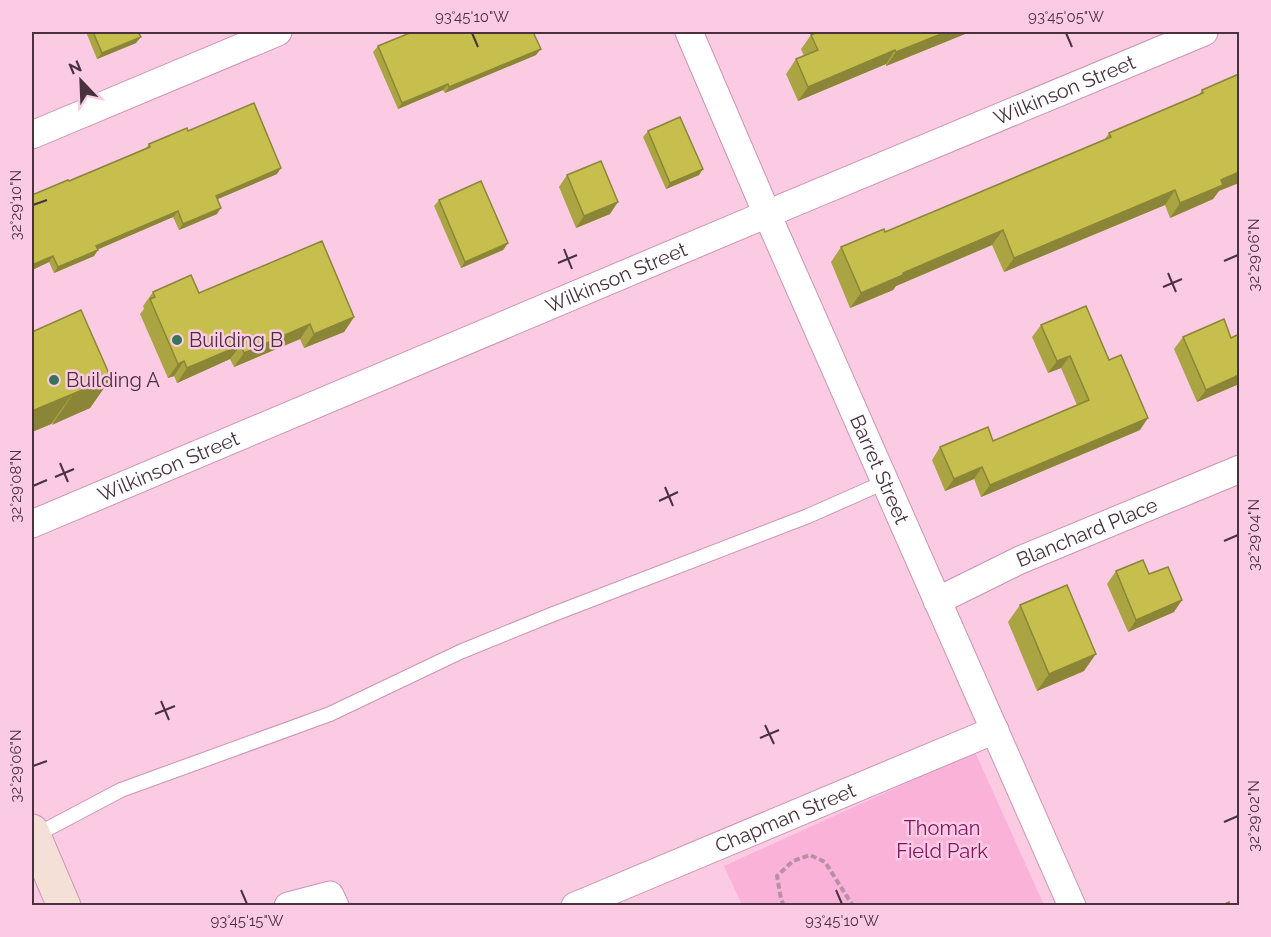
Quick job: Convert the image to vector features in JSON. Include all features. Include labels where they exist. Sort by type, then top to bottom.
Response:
[{"type":"street","points":[[32,135],[278,32]]},
{"type":"street","name":"Barret Street","points":[[689,32],[1072,906]]},
{"type":"street","name":"Wilkinson Street","points":[[32,524],[1204,32]]},
{"type":"street","name":"Blanchard Place","points":[[937,601],[1020,560],[1239,469]]},
{"type":"street","name":"Chapman Street","points":[[575,906],[995,730]]},
{"type":"street","points":[[33,833],[64,906]]},
{"type":"street","points":[[288,906],[330,895],[335,906]]},
{"type":"lane","points":[[33,833],[122,790],[330,714],[470,648],[808,516],[885,482]]},
{"type":"path","points":[[784,906],[777,876],[793,861],[810,855],[825,862],[853,906]]},
{"type":"green space","name":"Thoman Field Park","points":[[975,752],[1044,905],[742,905],[724,866]]},
{"type":"building","points":[[93,32],[138,32],[141,37],[102,53]]},
{"type":"building","points":[[412,32],[533,32],[541,49],[449,87],[448,84],[402,103],[378,46]]},
{"type":"building","points":[[818,32],[946,32],[896,52],[895,50],[808,87],[796,59],[818,50],[811,35]]},
{"type":"building","points":[[1239,74],[1239,172],[1221,180],[1223,185],[1180,203],[1175,190],[1014,258],[1003,230],[861,293],[841,247],[884,229],[885,232],[1111,137],[1109,133],[1203,93],[1202,90]]},
{"type":"building","points":[[254,103],[281,168],[216,196],[221,208],[183,224],[178,211],[96,246],[98,250],[58,267],[53,256],[32,265],[32,195],[150,147],[149,144],[187,128],[188,131]]},
{"type":"building","points":[[680,117],[703,169],[670,183],[648,131]]},
{"type":"building","points":[[601,161],[618,202],[584,216],[567,175]]},
{"type":"building","points":[[481,181],[508,243],[465,262],[439,200]]},
{"type":"building","points":[[322,241],[354,317],[314,334],[310,324],[244,353],[241,345],[187,368],[184,361],[178,364],[150,299],[155,297],[153,292],[191,275],[199,293]]},
{"type":"building","points":[[1086,306],[1109,360],[1121,355],[1148,418],[990,485],[982,467],[954,479],[940,447],[988,427],[993,441],[1089,400],[1070,356],[1057,361],[1041,325]]},
{"type":"building","points":[[81,310],[111,378],[32,411],[32,332]]},
{"type":"building","points":[[1224,319],[1231,338],[1239,334],[1239,375],[1206,390],[1183,337]]},
{"type":"building","points":[[1143,560],[1149,574],[1168,567],[1182,600],[1136,620],[1116,571]]},
{"type":"building","points":[[1067,585],[1096,654],[1049,674],[1020,605]]},
{"type":"place","name":"Building B","points":[[177,340]]},
{"type":"place","name":"Building A","points":[[54,380]]}]
